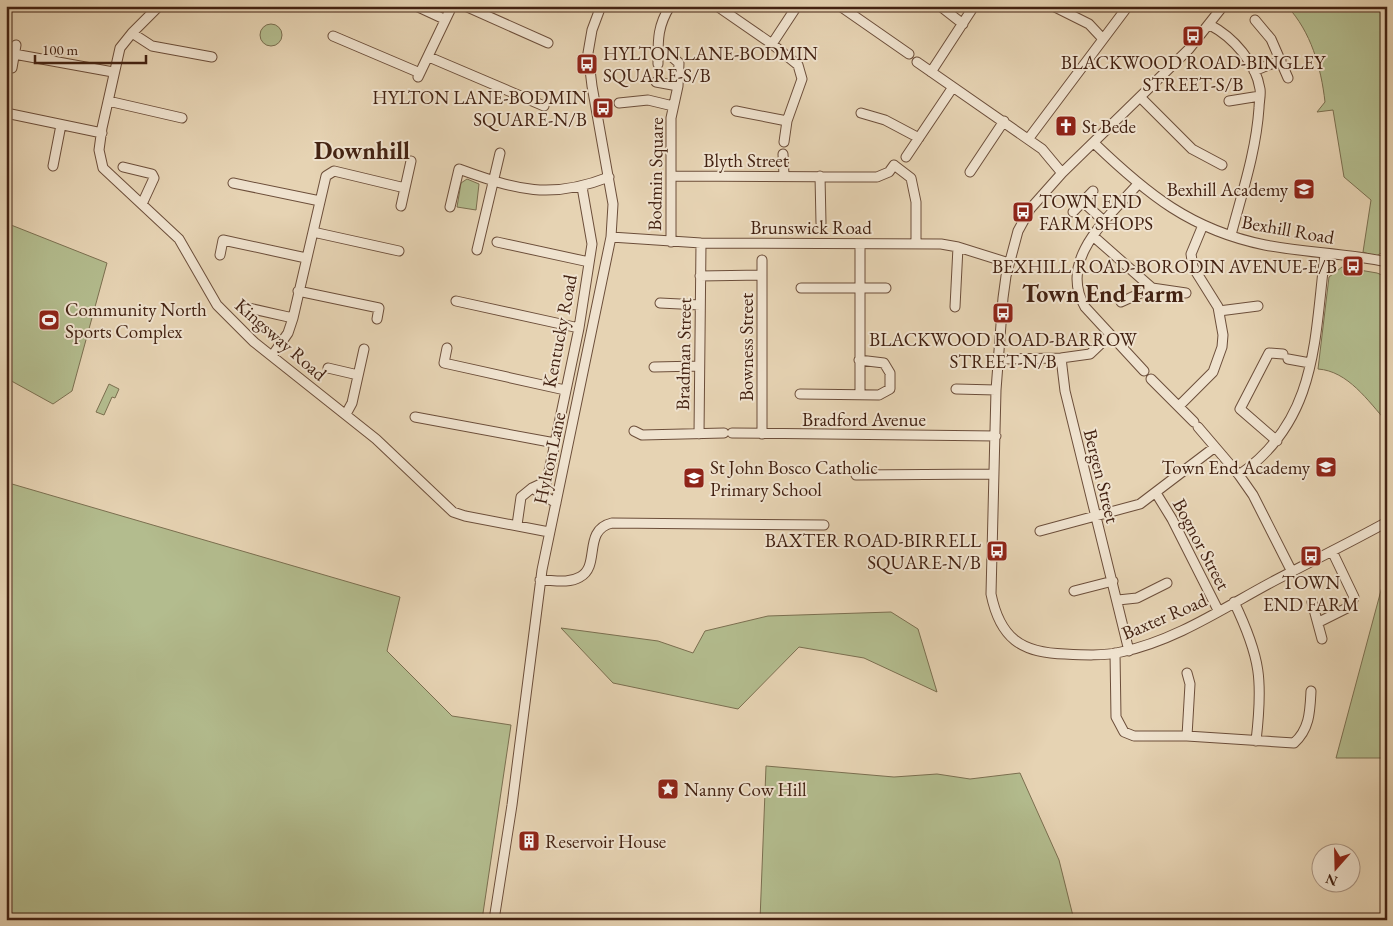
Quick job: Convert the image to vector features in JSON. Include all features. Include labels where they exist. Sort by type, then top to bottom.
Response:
[{"type":"street","name":"Kingsway Road","points":[[159,6],[132,32],[120,48],[113,72],[99,150],[102,168],[179,239],[217,305],[254,342],[376,439],[453,512],[549,532]]},
{"type":"street","points":[[416,6],[444,19]]},
{"type":"street","points":[[332,36],[419,75],[429,57],[444,19],[452,6]]},
{"type":"street","points":[[465,6],[548,43]]},
{"type":"street","name":"Hylton Lane","points":[[494,920],[517,767],[540,580],[611,237],[613,204],[610,177],[592,86],[588,53],[592,30],[601,6]]},
{"type":"street","points":[[658,64],[656,45],[664,15],[670,6]]},
{"type":"street","points":[[717,6],[772,44],[798,65],[802,79],[787,121],[784,142]]},
{"type":"street","points":[[772,44],[797,6]]},
{"type":"street","points":[[940,6],[963,24]]},
{"type":"street","points":[[931,72],[974,6]]},
{"type":"street","points":[[1053,6],[1089,24],[1103,40]]},
{"type":"street","points":[[1029,138],[1128,6]]},
{"type":"street","name":"Baxter Road","points":[[1223,6],[1210,25],[1062,173],[1030,209],[1013,243],[1003,295],[996,390],[991,594],[1000,626],[1016,642],[1029,649],[1047,654],[1100,655],[1129,650],[1174,634],[1387,522]]},
{"type":"street","points":[[842,7],[909,54]]},
{"type":"street","points":[[1255,20],[1271,39],[1288,78]]},
{"type":"street","points":[[1210,25],[1233,42],[1254,71],[1260,96],[1258,127],[1244,171],[1231,235]]},
{"type":"street","points":[[132,32],[152,46],[212,57]]},
{"type":"street","points":[[12,68],[15,49],[113,72]]},
{"type":"street","name":"Bodmin Square","points":[[658,54],[671,56],[679,63],[678,86],[671,118],[670,242]]},
{"type":"street","points":[[429,57],[544,106]]},
{"type":"street","points":[[1254,71],[1280,60]]},
{"type":"street","points":[[917,62],[1029,138],[1042,148],[1062,173]]},
{"type":"street","points":[[656,82],[678,86]]},
{"type":"street","points":[[906,157],[953,86]]},
{"type":"street","points":[[1229,101],[1260,96]]},
{"type":"street","points":[[1140,97],[1192,149],[1222,165]]},
{"type":"street","name":"Bodmin Square","points":[[619,103],[648,100],[673,106]]},
{"type":"street","points":[[108,101],[182,118]]},
{"type":"street","points":[[736,111],[787,121]]},
{"type":"street","points":[[861,112],[885,120],[919,138]]},
{"type":"street","points":[[6,113],[102,133]]},
{"type":"street","points":[[970,172],[1004,122]]},
{"type":"street","points":[[53,166],[61,125]]},
{"type":"street","name":"Bexhill Road","points":[[1094,143],[1138,184],[1173,210],[1203,225],[1264,245],[1386,261]]},
{"type":"street","points":[[477,250],[500,153]]},
{"type":"street","points":[[784,154],[784,176]]},
{"type":"street","points":[[401,206],[410,161]]},
{"type":"street","name":"Blyth Street","points":[[672,176],[878,177],[888,172],[894,165],[911,178],[916,202],[916,244]]},
{"type":"street","points":[[123,167],[152,174],[154,178],[142,204]]},
{"type":"street","points":[[450,207],[459,169],[492,181],[543,191],[582,188],[610,177]]},
{"type":"street","points":[[272,356],[288,333],[293,318],[326,176],[334,171],[405,188]]},
{"type":"street","points":[[820,176],[821,223]]},
{"type":"street","points":[[233,183],[320,201]]},
{"type":"street","points":[[1138,184],[1086,245],[1077,266],[1076,285],[1078,296],[1085,307],[1144,371]]},
{"type":"street","name":"Kentucky Road","points":[[516,526],[521,497],[532,488],[547,481],[579,328],[592,244],[582,188]]},
{"type":"street","points":[[1073,212],[1093,191]]},
{"type":"street","points":[[1083,202],[1105,222]]},
{"type":"street","points":[[1179,406],[1213,372],[1220,359],[1223,335],[1219,311],[1193,267],[1191,254],[1203,225]]},
{"type":"street","points":[[313,232],[399,251]]},
{"type":"street","points":[[1093,236],[1152,288]]},
{"type":"street","name":"Brunswick Road","points":[[611,237],[701,243],[916,244],[958,247],[1009,263]]},
{"type":"street","points":[[220,255],[223,240],[306,258]]},
{"type":"street","points":[[497,242],[589,262]]},
{"type":"street","name":"Bradman Street","points":[[699,434],[701,243]]},
{"type":"street","points":[[860,244],[860,394]]},
{"type":"street","points":[[955,307],[958,247]]},
{"type":"street","points":[[1239,474],[1277,440],[1297,409],[1305,389],[1325,254]]},
{"type":"street","name":"Bowness Street","points":[[762,260],[762,434]]},
{"type":"street","name":"Bradman Street","points":[[700,276],[762,275]]},
{"type":"street","points":[[801,288],[886,288]]},
{"type":"street","points":[[1121,302],[1152,288],[1186,293]]},
{"type":"street","points":[[298,291],[379,308],[377,318]]},
{"type":"street","points":[[456,301],[579,328]]},
{"type":"street","points":[[660,303],[700,304]]},
{"type":"street","points":[[1219,311],[1258,306]]},
{"type":"street","points":[[244,308],[293,318]]},
{"type":"street","points":[[998,359],[1061,358],[1090,354],[1110,335]]},
{"type":"street","points":[[448,348],[444,363],[565,390]]},
{"type":"street","points":[[346,414],[352,403],[364,349]]},
{"type":"street","points":[[1277,440],[1240,409],[1269,353],[1310,363]]},
{"type":"street","name":"Bergen Street","points":[[1061,358],[1065,391],[1129,650]]},
{"type":"street","points":[[800,394],[879,395],[890,389],[890,373],[884,363],[860,360]]},
{"type":"street","points":[[654,367],[699,366]]},
{"type":"street","points":[[328,368],[358,375]]},
{"type":"street","points":[[1151,379],[1196,424],[1239,474],[1267,519],[1292,572]]},
{"type":"street","points":[[956,389],[996,390]]},
{"type":"street","points":[[415,417],[555,444]]},
{"type":"street","name":"Bradford Avenue","points":[[634,431],[642,435],[728,433],[996,436]]},
{"type":"street","points":[[1040,531],[1096,518],[1140,504],[1215,447]]},
{"type":"street","points":[[856,475],[994,474]]},
{"type":"street","points":[[532,488],[556,503]]},
{"type":"street","name":"Bognor Street","points":[[1156,493],[1172,519],[1218,610]]},
{"type":"street","points":[[540,580],[567,581],[580,578],[588,566],[597,532],[601,527],[612,523],[824,524]]},
{"type":"street","points":[[1319,622],[1351,606],[1354,597],[1332,551]]},
{"type":"street","points":[[1074,590],[1113,581]]},
{"type":"street","points":[[1118,600],[1137,598],[1167,583]]},
{"type":"street","points":[[1234,602],[1255,650],[1259,667],[1260,704],[1256,742]]},
{"type":"street","points":[[1312,602],[1322,638]]},
{"type":"street","points":[[1115,653],[1116,717],[1124,732],[1134,736],[1187,736],[1294,743],[1300,737],[1310,712],[1311,691]]},
{"type":"street","points":[[1187,673],[1190,684],[1187,736]]},
{"type":"green space","points":[[1287,6],[1387,6],[1387,250],[1376,256],[1363,252],[1371,200],[1344,177],[1333,110],[1317,112],[1325,102],[1321,76],[1314,51],[1302,27]]},
{"type":"green space","points":[[271,24],[279,27],[282,35],[279,43],[271,46],[263,43],[260,35],[263,27]]},
{"type":"green space","points":[[467,179],[479,184],[476,210],[457,207],[461,183]]},
{"type":"green space","name":"Community North Sports Complex","points":[[6,223],[107,263],[72,391],[53,404],[6,378]]},
{"type":"green space","points":[[1342,267],[1377,273],[1387,277],[1387,422],[1357,388],[1348,381],[1329,371],[1318,369],[1329,277]]},
{"type":"green space","points":[[109,384],[119,389],[115,398],[112,397],[104,415],[96,412]]},
{"type":"green space","points":[[12,484],[400,597],[387,651],[452,716],[511,725],[482,920],[6,920],[6,496]]},
{"type":"green space","points":[[1387,568],[1387,758],[1336,758]]},
{"type":"green space","points":[[891,612],[918,629],[937,692],[864,658],[799,647],[738,709],[613,683],[561,628],[658,641],[693,653],[705,631],[768,616]]},
{"type":"green space","points":[[766,766],[894,777],[937,774],[970,779],[1020,773],[1059,860],[1074,920],[760,920]]},
{"type":"place","name":"BLACKWOOD ROAD-BINGLEY STREET-S/B","points":[[1193,36]]},
{"type":"place","name":"HYLTON LANE-BODMIN SQUARE-S/B","points":[[587,64]]},
{"type":"place","name":"HYLTON LANE-BODMIN SQUARE-N/B","points":[[603,108]]},
{"type":"place","name":"St Bede","points":[[1066,126]]},
{"type":"place","name":"Bexhill Academy","points":[[1304,189]]},
{"type":"place","name":"TOWN END FARM SHOPS","points":[[1023,212]]},
{"type":"place","name":"BEXHILL ROAD-BORODIN AVENUE-E/B","points":[[1353,266]]},
{"type":"place","name":"BLACKWOOD ROAD-BARROW STREET-N/B","points":[[1003,313]]},
{"type":"place","name":"Community North Sports Complex","points":[[49,320]]},
{"type":"place","name":"Town End Academy","points":[[1326,467]]},
{"type":"place","name":"St John Bosco Catholic Primary School","points":[[694,478]]},
{"type":"place","name":"BAXTER ROAD-BIRRELL SQUARE-N/B","points":[[997,551]]},
{"type":"place","name":"TOWN END FARM","points":[[1311,556]]},
{"type":"place","name":"Nanny Cow Hill","points":[[668,789]]},
{"type":"place","name":"Reservoir House","points":[[529,841]]},
{"type":"district","name":"Downhill","points":[[362,151]]},
{"type":"district","name":"Town End Farm","points":[[1103,294]]}]
